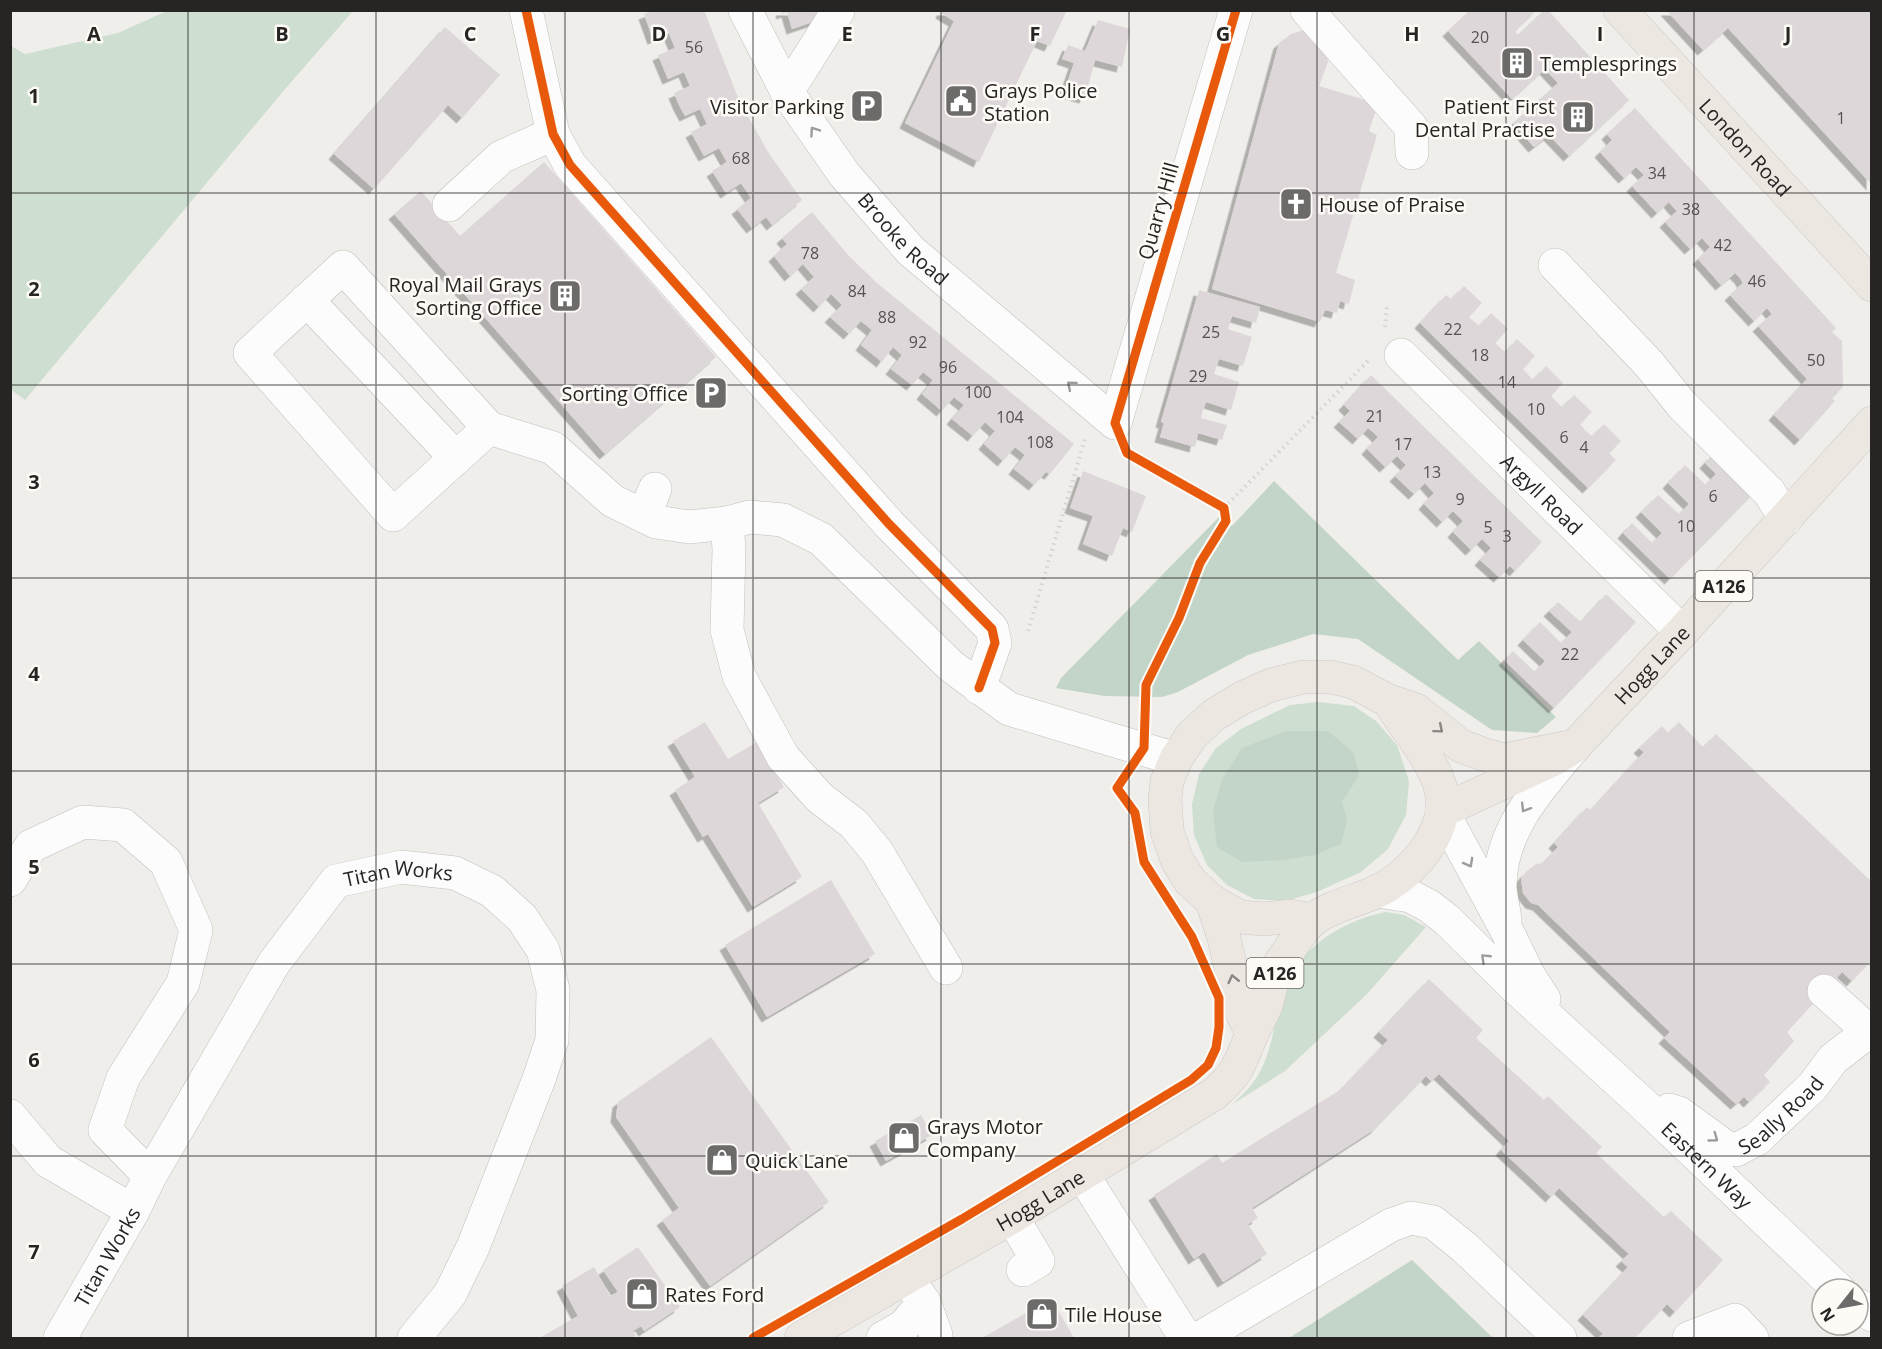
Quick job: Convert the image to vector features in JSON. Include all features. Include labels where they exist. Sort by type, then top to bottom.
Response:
[{"type":"main road","name":"London Road","points":[[1620,10],[1872,285]]},
{"type":"main road","name":"Hogg Lane","points":[[1442,811],[1554,759],[1575,746],[1872,423]]},
{"type":"main road","points":[[1313,920],[1290,916],[1264,919],[1240,916],[1212,901],[1190,881],[1177,860],[1167,831],[1165,799],[1167,781],[1176,759],[1192,735],[1214,715],[1242,698],[1271,685],[1303,677],[1331,677],[1353,682],[1389,701],[1416,710],[1461,746],[1503,760],[1575,746]]},
{"type":"main road","name":"Hogg Lane","points":[[801,1338],[915,1289],[1012,1217],[1214,1094],[1233,1077],[1265,1008],[1275,971],[1291,946],[1313,920],[1378,891],[1400,877],[1420,858],[1431,841],[1442,811],[1440,785],[1428,760],[1403,726],[1389,701]]},
{"type":"main road","name":"A126","points":[[1212,901],[1224,938],[1240,1008],[1252,1034]]},
{"type":"street","points":[[526,10],[553,135],[570,165],[889,524],[992,629],[994,643],[979,688]]},
{"type":"street","name":"Brooke Road","points":[[745,10],[787,92],[844,174],[911,251],[1106,415]]},
{"type":"street","points":[[787,92],[838,10]]},
{"type":"street","name":"Quarry Hill","points":[[1106,415],[1236,10]]},
{"type":"street","points":[[1307,10],[1411,127],[1412,153]]},
{"type":"street","points":[[842,133],[844,174]]},
{"type":"street","points":[[449,206],[501,157],[553,135]]},
{"type":"street","points":[[1555,265],[1649,364],[1683,405],[1769,492],[1786,519]]},
{"type":"street","points":[[489,428],[393,515],[250,353],[343,267],[489,428],[554,448],[613,501],[650,502],[656,522],[689,527],[727,523],[750,517],[783,520],[821,539],[951,666],[1009,709],[1176,759]]},
{"type":"street","points":[[307,300],[456,458]]},
{"type":"street","name":"Argyll Road","points":[[1401,355],[1682,632]]},
{"type":"street","points":[[727,523],[729,549],[727,630],[739,676],[783,757],[820,798],[854,824],[877,852],[946,968]]},
{"type":"street","name":"Hogg Lane","points":[[1507,931],[1500,888],[1507,844],[1521,815],[1537,790],[1575,746]]},
{"type":"street","name":"Eastern Way","points":[[1442,811],[1529,976],[1574,1041]]},
{"type":"street","points":[[10,880],[31,846],[83,822],[123,825],[166,862],[196,930],[183,983],[123,1078],[105,1130],[150,1176]]},
{"type":"street","name":"Titan Works","points":[[60,1338],[133,1211],[150,1176],[274,963],[336,881],[400,867],[455,873],[492,891],[522,918],[543,950],[553,990],[552,1040],[473,1247],[450,1294],[414,1338]]},
{"type":"street","name":"Eastern Way","points":[[1378,891],[1410,896],[1429,906],[1447,920],[1825,1277]]},
{"type":"street","points":[[1824,991],[1871,1032]]},
{"type":"street","name":"Seally Road","points":[[1644,1105],[1679,1113],[1727,1148],[1736,1150],[1757,1139],[1780,1119],[1814,1086],[1833,1059],[1871,1032]]},
{"type":"street","points":[[10,1116],[48,1161],[133,1211]]},
{"type":"street","points":[[1082,1174],[1184,1335],[1198,1338],[1391,1225],[1411,1218],[1433,1222],[1464,1247],[1560,1338]]},
{"type":"street","points":[[1012,1217],[1038,1261],[1023,1270]]},
{"type":"street","points":[[915,1289],[936,1335]]},
{"type":"street","points":[[883,1338],[904,1326],[915,1289]]},
{"type":"street","points":[[1689,1338],[1735,1320],[1752,1338]]},
{"type":"path","points":[[1224,508],[1363,364],[1389,345],[1401,355]]},
{"type":"path","points":[[1027,635],[1085,438],[1106,415]]},
{"type":"path","points":[[1214,503],[1224,508]]},
{"type":"path","points":[[1224,508],[1226,521]]},
{"type":"green space","points":[[169,10],[353,11],[25,400],[10,389],[11,46],[25,54],[118,33]]},
{"type":"green space","points":[[1274,481],[1458,660],[1479,641],[1556,717],[1537,733],[1492,730],[1358,639],[1313,634],[1248,655],[1178,692],[1162,697],[1104,696],[1056,688],[1061,678],[1221,515],[1232,526]]},
{"type":"green space","points":[[1318,702],[1354,706],[1376,721],[1397,745],[1409,781],[1406,815],[1388,849],[1361,872],[1317,892],[1285,901],[1254,899],[1227,885],[1207,865],[1194,835],[1192,804],[1199,774],[1216,748],[1241,729],[1290,705]]},
{"type":"green space","points":[[1286,731],[1328,731],[1354,753],[1359,776],[1342,801],[1347,821],[1341,844],[1314,855],[1284,860],[1242,862],[1217,847],[1213,811],[1222,780],[1242,748]]},
{"type":"green space","points":[[1386,912],[1404,915],[1426,927],[1367,994],[1285,1071],[1233,1104],[1250,1087],[1262,1069],[1271,1043],[1280,998],[1296,966],[1321,941],[1336,931],[1369,916]]},
{"type":"green space","points":[[1412,1260],[1493,1338],[1289,1338]]},
{"type":"building","points":[[655,10],[704,10],[739,100],[768,152],[802,200],[772,225],[766,217],[752,228],[737,209],[751,198],[741,183],[726,193],[712,171],[727,162],[719,148],[704,156],[691,132],[707,124],[700,109],[685,116],[679,105],[674,93],[690,86],[684,72],[668,79],[658,55],[675,48],[669,33],[653,39],[644,14]]},
{"type":"building","points":[[781,10],[822,10],[824,18],[792,29],[787,12],[782,14]]},
{"type":"building","name":"Grays Police Station","points":[[942,10],[1067,10],[1050,46],[1037,41],[979,162],[905,123],[954,21],[941,13]]},
{"type":"building","points":[[1470,10],[1537,10],[1515,31],[1518,35],[1544,10],[1548,10],[1629,100],[1569,156],[1549,135],[1534,147],[1513,123],[1558,83],[1545,69],[1512,99],[1448,31]]},
{"type":"building","points":[[1666,10],[1872,10],[1872,185],[1728,28],[1703,50]]},
{"type":"building","points":[[1098,20],[1130,29],[1122,67],[1095,60],[1085,98],[1064,92],[1074,63],[1062,59],[1068,45],[1085,51]]},
{"type":"building","points":[[445,27],[500,75],[462,118],[448,105],[374,189],[334,154]]},
{"type":"building","name":"House of Praise","points":[[1304,30],[1325,48],[1328,62],[1319,86],[1378,104],[1369,131],[1377,135],[1336,273],[1355,280],[1349,304],[1340,301],[1337,313],[1325,310],[1320,322],[1212,289],[1279,43],[1291,34]]},
{"type":"building","points":[[1635,108],[1836,328],[1832,332],[1842,341],[1843,387],[1832,398],[1835,401],[1800,440],[1774,415],[1807,379],[1758,326],[1772,314],[1767,308],[1754,321],[1730,295],[1743,283],[1740,278],[1735,273],[1721,285],[1698,259],[1710,247],[1702,238],[1690,249],[1665,222],[1677,211],[1669,202],[1657,213],[1632,186],[1644,175],[1636,167],[1624,178],[1600,152],[1612,140],[1607,134]]},
{"type":"building","name":"Royal Mail Grays Sorting Office","points":[[544,162],[716,357],[605,454],[394,214],[421,191],[460,236]]},
{"type":"building","points":[[812,212],[849,256],[877,283],[1074,444],[1050,474],[1046,472],[1034,485],[1014,469],[1025,455],[1015,447],[1003,461],[984,444],[995,431],[985,422],[973,436],[952,419],[964,405],[954,397],[942,411],[922,394],[933,380],[923,372],[912,385],[891,369],[902,355],[893,347],[882,362],[861,345],[872,330],[861,321],[849,334],[830,317],[842,305],[831,294],[819,307],[801,289],[814,277],[803,264],[790,276],[774,256],[787,244],[782,238]]},
{"type":"building","points":[[1464,286],[1482,303],[1469,317],[1479,326],[1491,313],[1508,329],[1495,343],[1505,352],[1517,339],[1535,356],[1523,369],[1533,380],[1546,366],[1563,383],[1551,396],[1562,407],[1574,395],[1592,412],[1580,424],[1585,430],[1592,436],[1604,424],[1621,441],[1609,453],[1616,460],[1588,488],[1420,323],[1446,295],[1451,299]]},
{"type":"building","points":[[1199,290],[1260,307],[1256,323],[1232,316],[1228,329],[1252,337],[1243,366],[1219,359],[1214,374],[1239,382],[1231,410],[1206,402],[1203,410],[1201,418],[1227,425],[1222,440],[1198,433],[1195,447],[1160,437],[1164,423],[1161,422]]},
{"type":"building","points":[[1371,375],[1542,542],[1515,571],[1510,566],[1499,577],[1480,560],[1491,548],[1482,539],[1471,550],[1453,532],[1463,521],[1453,511],[1442,522],[1424,504],[1434,493],[1425,483],[1414,494],[1395,476],[1406,465],[1397,456],[1385,467],[1367,449],[1378,437],[1373,432],[1368,428],[1358,439],[1339,422],[1350,411],[1344,405]]},
{"type":"building","points":[[1713,454],[1754,493],[1670,579],[1623,533],[1632,523],[1652,543],[1662,533],[1641,512],[1658,495],[1679,514],[1689,504],[1668,483],[1685,465],[1706,485],[1716,474],[1705,463]]},
{"type":"building","points":[[1083,471],[1146,496],[1132,532],[1123,528],[1112,556],[1083,544],[1093,516],[1070,508]]},
{"type":"building","points":[[1606,594],[1636,622],[1554,708],[1504,660],[1513,651],[1535,672],[1545,661],[1523,640],[1540,622],[1561,643],[1572,632],[1549,611],[1558,602],[1581,622]]},
{"type":"building","points":[[705,722],[728,759],[757,742],[784,787],[758,803],[802,877],[753,907],[708,834],[703,837],[675,790],[695,777],[673,741]]},
{"type":"building","points":[[1679,722],[1703,747],[1716,734],[1872,882],[1872,960],[1852,981],[1842,972],[1787,1032],[1794,1041],[1764,1075],[1770,1082],[1749,1102],[1744,1097],[1736,1104],[1664,1038],[1670,1032],[1523,893],[1521,878],[1536,864],[1543,863],[1558,847],[1554,843],[1587,807],[1591,810],[1644,752],[1639,748],[1662,726],[1668,733]]},
{"type":"building","points":[[831,880],[875,954],[767,1017],[725,945]]},
{"type":"building","points":[[1429,979],[1483,1030],[1476,1038],[1544,1100],[1548,1096],[1602,1147],[1596,1153],[1664,1217],[1671,1211],[1723,1260],[1675,1312],[1667,1304],[1635,1338],[1598,1338],[1603,1334],[1583,1315],[1628,1267],[1621,1261],[1629,1254],[1559,1188],[1551,1197],[1501,1150],[1509,1141],[1439,1074],[1431,1081],[1426,1076],[1375,1129],[1252,1208],[1258,1218],[1248,1224],[1267,1254],[1223,1282],[1204,1252],[1194,1259],[1154,1195],[1217,1154],[1222,1163],[1340,1090],[1388,1040],[1379,1032]]},
{"type":"building","name":"Quick Lane","points":[[711,1037],[829,1202],[710,1286],[662,1220],[679,1208],[616,1117],[618,1102]]},
{"type":"building","name":"Grays Motor Company","points":[[921,1115],[932,1135],[886,1161],[875,1141]]},
{"type":"building","name":"Rates Ford","points":[[638,1247],[680,1307],[644,1331],[641,1326],[633,1331],[636,1336],[631,1338],[539,1338],[578,1316],[562,1286],[594,1267],[610,1296],[618,1292],[603,1270]]},
{"type":"building","name":"Tile House","points":[[1051,1298],[1074,1338],[982,1338],[1012,1321]]},
{"type":"cycle path","points":[[526,10],[553,134],[570,165],[889,524],[992,629],[995,643],[979,688]]},
{"type":"cycle path","points":[[753,1338],[962,1219],[1191,1080],[1208,1065],[1216,1048],[1219,998],[1192,937],[1144,862],[1135,813],[1117,788],[1144,748],[1146,685],[1179,618],[1200,563],[1226,521],[1224,508],[1127,453],[1115,423],[1236,10]]},
{"type":"place","name":"Templesprings","points":[[1517,63]]},
{"type":"place","name":"Grays Police Station","points":[[961,101]]},
{"type":"place","name":"Visitor Parking","points":[[867,106]]},
{"type":"place","name":"Patient First Dental Practise","points":[[1578,117]]},
{"type":"place","name":"House of Praise","points":[[1296,204]]},
{"type":"place","name":"Royal Mail Grays Sorting Office","points":[[565,296]]},
{"type":"place","name":"Sorting Office","points":[[711,393]]},
{"type":"place","name":"Grays Motor Company","points":[[904,1138]]},
{"type":"place","name":"Quick Lane","points":[[722,1160]]},
{"type":"place","name":"Rates Ford","points":[[642,1294]]},
{"type":"place","name":"Tile House","points":[[1042,1314]]}]
